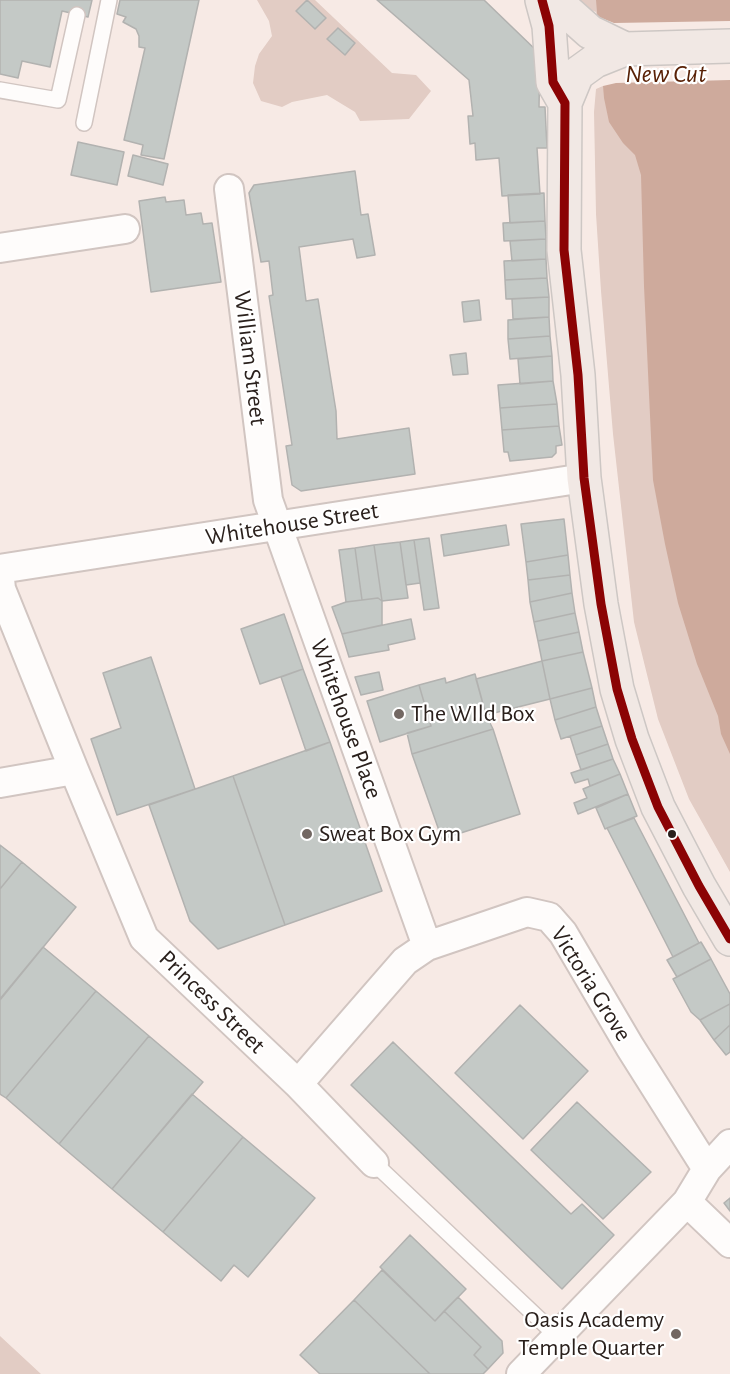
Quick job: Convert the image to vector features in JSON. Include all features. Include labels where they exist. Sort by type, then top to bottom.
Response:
[{"type":"highway","points":[[542,0],[549,26],[553,82],[565,103]]},
{"type":"highway","points":[[554,0],[595,47],[625,49],[730,45]]},
{"type":"highway","points":[[595,47],[577,75],[565,103],[564,250],[578,375],[584,478],[603,615],[617,689],[632,739],[658,807],[730,939]]},
{"type":"street","name":"William Street","points":[[229,189],[268,500],[277,526]]},
{"type":"street","points":[[0,248],[125,229]]},
{"type":"street","name":"Whitehouse Street","points":[[0,569],[584,478]]},
{"type":"street","name":"Whitehouse Place","points":[[277,526],[428,946]]},
{"type":"street","name":"Princess Street","points":[[0,579],[74,770],[144,938],[298,1084],[375,1163]]},
{"type":"street","points":[[0,783],[74,770]]},
{"type":"street","name":"Victoria Grove","points":[[298,1084],[405,961],[428,946],[527,912],[549,917],[563,933],[706,1169]]},
{"type":"street","points":[[521,1374],[687,1202],[706,1169],[730,1144]]},
{"type":"street","points":[[687,1202],[730,1243]]},
{"type":"lane","points":[[84,123],[109,0]]},
{"type":"lane","points":[[0,90],[58,100],[77,15]]},
{"type":"lane","name":"Princess Street","points":[[375,1163],[557,1336]]},
{"type":"shaded area","points":[[257,0],[315,0],[392,73],[416,75],[431,91],[409,119],[360,121],[355,112],[327,95],[292,102],[282,107],[261,101],[253,83],[255,66],[259,54],[272,36],[269,21]]},
{"type":"shaded area","points":[[577,0],[643,0],[730,705],[730,872],[689,799],[658,719],[634,622],[613,434],[596,214],[594,112],[596,89],[603,86],[596,12],[584,7]]},
{"type":"shaded area","points":[[0,1336],[41,1374],[0,1374]]},
{"type":"water","name":"New Cut","points":[[596,0],[730,0],[730,754],[721,734],[718,716],[697,664],[678,603],[653,480],[641,175],[635,155],[623,143],[609,122],[604,98]]},
{"type":"pier","points":[[594,15],[614,23],[730,21],[730,80],[616,83],[603,86],[600,81]]},
{"type":"building","points":[[0,0],[92,0],[88,17],[62,11],[50,67],[22,61],[18,78],[0,74]]},
{"type":"building","points":[[120,0],[199,0],[164,159],[141,155],[143,145],[124,140],[145,48],[139,47],[139,36],[136,29],[123,22],[126,17],[117,14]]},
{"type":"building","points":[[307,0],[326,18],[315,29],[296,11]]},
{"type":"building","points":[[377,0],[484,0],[540,54],[539,107],[545,107],[547,148],[537,148],[540,194],[502,196],[499,158],[476,160],[475,143],[470,144],[468,116],[473,116],[469,80]]},
{"type":"building","points":[[338,28],[355,43],[345,55],[327,39]]},
{"type":"building","points":[[78,142],[124,152],[117,185],[71,175]]},
{"type":"building","points":[[133,155],[168,164],[163,185],[128,176]]},
{"type":"building","points":[[355,171],[361,215],[368,214],[375,255],[357,258],[353,239],[299,247],[306,301],[318,299],[336,411],[337,439],[409,428],[415,474],[301,491],[292,485],[286,446],[292,445],[269,296],[273,295],[269,261],[261,262],[249,193],[254,185]]},
{"type":"building","points":[[544,193],[545,221],[510,223],[508,195]]},
{"type":"building","points":[[165,197],[166,202],[184,200],[186,215],[201,213],[203,224],[212,223],[221,282],[151,292],[139,201]]},
{"type":"building","points":[[545,221],[546,239],[504,241],[503,223]]},
{"type":"building","points":[[546,239],[546,259],[512,261],[510,241]]},
{"type":"building","points":[[546,259],[547,278],[505,280],[504,261]]},
{"type":"building","points":[[547,278],[549,297],[506,299],[505,280]]},
{"type":"building","points":[[549,297],[549,317],[513,319],[512,299]]},
{"type":"building","points":[[479,300],[481,320],[464,322],[462,302]]},
{"type":"building","points":[[549,317],[550,336],[508,339],[508,320]]},
{"type":"building","points":[[550,336],[552,356],[510,359],[508,339]]},
{"type":"building","points":[[466,353],[468,374],[453,375],[450,355]]},
{"type":"building","points":[[552,356],[553,381],[520,384],[518,359]]},
{"type":"building","points":[[553,381],[557,404],[500,408],[498,385]]},
{"type":"building","points":[[557,404],[559,426],[502,430],[500,408]]},
{"type":"building","points":[[559,426],[562,445],[556,446],[556,453],[552,457],[510,461],[508,452],[504,452],[502,430]]},
{"type":"building","points":[[564,519],[568,555],[526,562],[521,524]]},
{"type":"building","points":[[506,525],[509,545],[444,556],[441,535]]},
{"type":"building","points":[[429,538],[439,608],[424,610],[414,540]]},
{"type":"building","points":[[414,540],[420,583],[406,585],[400,542]]},
{"type":"building","points":[[400,542],[408,598],[382,601],[374,545]]},
{"type":"building","points":[[374,545],[382,601],[378,598],[362,600],[355,548]]},
{"type":"building","points":[[355,548],[362,600],[346,602],[339,550]]},
{"type":"building","points":[[568,555],[570,575],[528,580],[526,562]]},
{"type":"building","points":[[570,575],[572,593],[530,602],[528,580]]},
{"type":"building","points":[[572,593],[575,613],[534,622],[530,602]]},
{"type":"building","points":[[378,598],[382,601],[382,625],[342,634],[332,607],[346,602]]},
{"type":"building","points":[[575,613],[579,632],[538,641],[534,622]]},
{"type":"building","points":[[284,614],[303,669],[260,684],[241,629]]},
{"type":"building","points":[[411,619],[415,639],[388,645],[389,650],[349,657],[342,634]]},
{"type":"building","points":[[579,632],[583,652],[542,661],[538,641]]},
{"type":"building","points":[[583,652],[592,688],[550,699],[542,661]]},
{"type":"building","points":[[151,657],[195,789],[117,815],[91,739],[121,728],[103,673]]},
{"type":"building","points":[[542,661],[550,699],[486,715],[476,679]]},
{"type":"building","points":[[303,669],[330,742],[306,751],[281,677]]},
{"type":"building","points":[[379,672],[383,690],[361,695],[355,677]]},
{"type":"building","points":[[475,674],[486,715],[493,729],[412,754],[407,733],[431,726],[419,685],[445,678],[446,683]]},
{"type":"building","name":"The WIld Box","points":[[419,685],[431,726],[380,742],[367,701]]},
{"type":"building","points":[[592,688],[596,707],[555,720],[550,699]]},
{"type":"building","points":[[596,707],[602,726],[561,739],[555,720]]},
{"type":"building","points":[[602,726],[608,744],[576,755],[570,736]]},
{"type":"building","points":[[493,729],[520,814],[442,839],[412,754]]},
{"type":"building","name":"Sweat Box Gym","points":[[330,742],[382,891],[285,925],[233,776]]},
{"type":"building","points":[[608,744],[613,759],[581,770],[576,755]]},
{"type":"building","points":[[613,759],[620,774],[590,786],[588,779],[575,783],[571,773]]},
{"type":"building","points":[[620,774],[628,794],[578,814],[574,803],[587,798],[583,789]]},
{"type":"building","points":[[233,776],[285,925],[218,949],[190,921],[149,805]]},
{"type":"building","points":[[628,794],[637,816],[605,829],[596,808]]},
{"type":"building","points":[[634,818],[699,943],[673,957],[607,828]]},
{"type":"building","points":[[0,845],[22,862],[0,889]]},
{"type":"building","points":[[22,862],[76,907],[0,1000],[0,889]]},
{"type":"building","points":[[701,942],[711,959],[677,977],[667,960]]},
{"type":"building","points":[[43,947],[96,991],[6,1098],[0,1094],[0,999]]},
{"type":"building","points":[[711,959],[730,994],[730,1004],[700,1020],[691,1012],[673,979]]},
{"type":"building","points":[[96,991],[149,1036],[59,1144],[6,1098]]},
{"type":"building","points":[[730,1004],[730,1025],[714,1040],[700,1020]]},
{"type":"building","points":[[520,1005],[588,1071],[523,1139],[455,1073]]},
{"type":"building","points":[[730,1025],[730,1052],[726,1055],[714,1040]]},
{"type":"building","points":[[149,1036],[203,1082],[112,1189],[59,1144]]},
{"type":"building","points":[[393,1042],[571,1214],[582,1204],[614,1235],[562,1289],[351,1085]]},
{"type":"building","points":[[192,1094],[243,1137],[163,1232],[112,1189]]},
{"type":"building","points":[[577,1102],[651,1172],[603,1219],[531,1150]]},
{"type":"building","points":[[243,1137],[315,1198],[248,1277],[234,1265],[221,1281],[163,1232]]},
{"type":"building","points":[[730,1198],[730,1211],[724,1203]]},
{"type":"building","points":[[410,1235],[466,1289],[435,1321],[380,1267]]},
{"type":"building","points":[[382,1270],[435,1321],[444,1311],[481,1347],[474,1355],[488,1369],[483,1374],[430,1374],[354,1300]]},
{"type":"building","points":[[458,1297],[502,1341],[503,1353],[488,1369],[474,1355],[481,1347],[444,1311]]},
{"type":"building","points":[[354,1300],[430,1374],[320,1374],[300,1355]]},
{"type":"transit line","points":[[542,0],[549,26],[553,82],[565,103],[564,250],[578,375],[584,478],[601,604],[617,689],[632,739],[658,807],[699,886],[730,939]]},
{"type":"place","name":"The WIld Box","points":[[399,714]]},
{"type":"place","name":"Sweat Box Gym","points":[[307,834]]},
{"type":"place","name":"Oasis Academy Temple Quarter","points":[[676,1334]]}]
